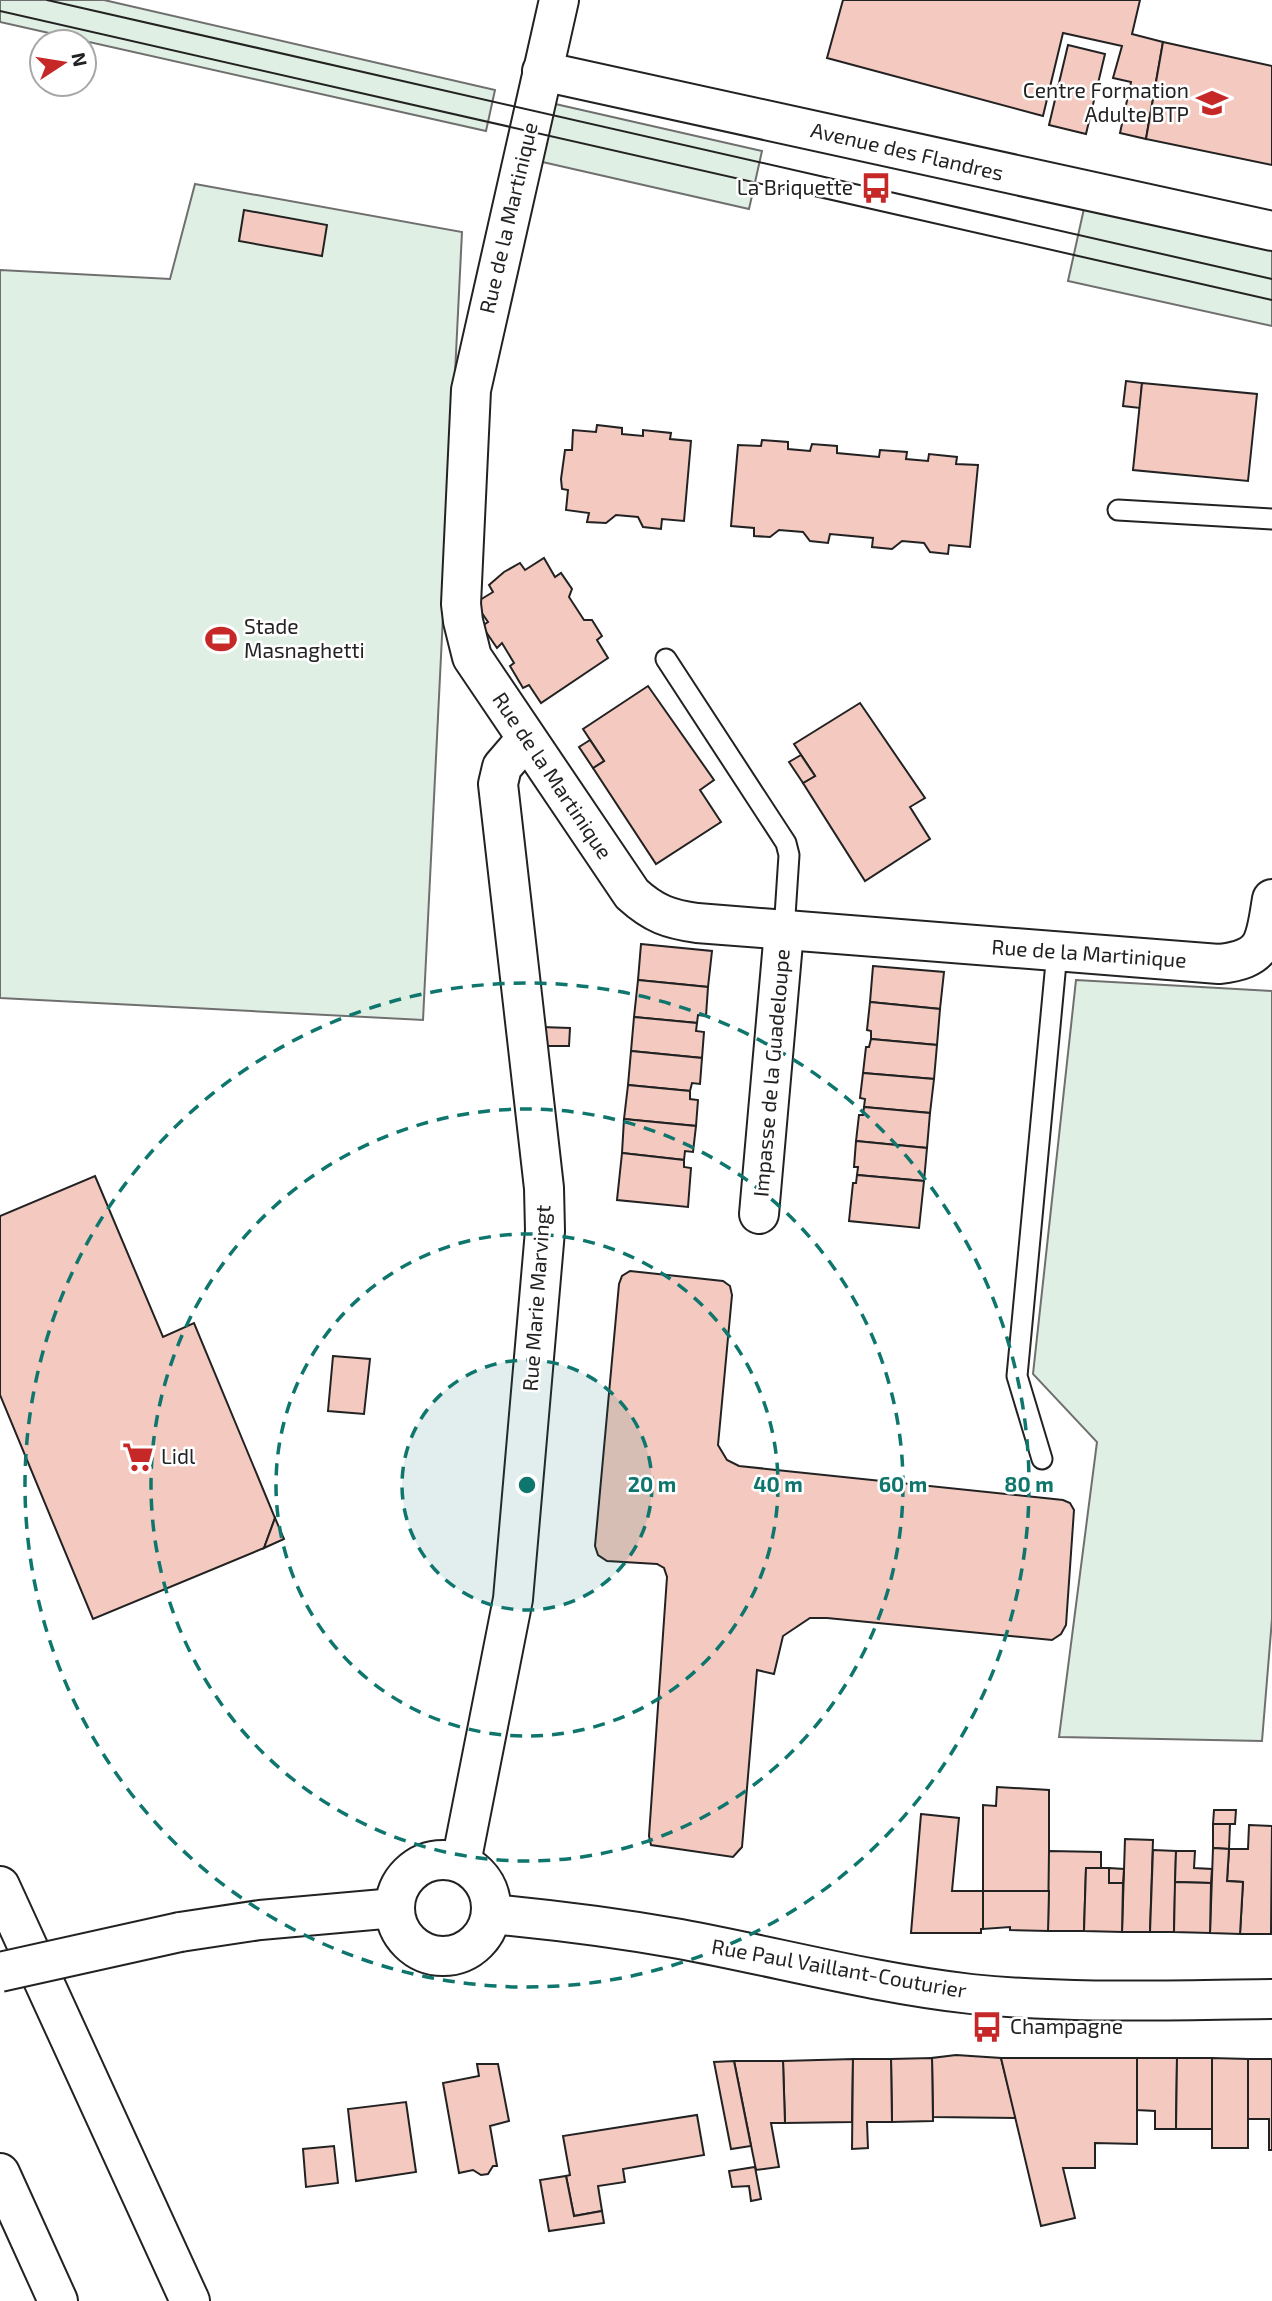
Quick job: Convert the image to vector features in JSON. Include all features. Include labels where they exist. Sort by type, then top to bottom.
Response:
[{"type":"main road","name":"Rue de la Martinique","points":[[559,0],[471,390],[461,604],[472,657],[632,894],[645,906],[676,920],[784,931],[1219,964],[1238,962],[1254,956],[1267,930],[1272,899]]},
{"type":"main road","name":"Avenue des Flandres","points":[[542,71],[1272,231]]},
{"type":"main road","name":"Rue Marie Marvingt","points":[[461,1863],[513,1599],[545,1231],[542,1164],[498,784],[502,767],[526,739]]},
{"type":"main road","name":"Impasse de la Guadeloupe","points":[[759,1214],[784,931]]},
{"type":"main road","points":[[433,1860],[461,1863],[476,1872],[490,1896],[492,1913],[485,1932],[464,1952],[445,1956],[426,1953],[410,1943],[399,1927],[396,1898],[403,1881],[416,1868],[433,1860]]},
{"type":"main road","points":[[0,1886],[190,2301]]},
{"type":"main road","points":[[0,1972],[180,1932],[260,1920],[395,1908]]},
{"type":"main road","name":"Rue Paul Vaillant-Couturier","points":[[492,1913],[587,1924],[680,1939],[901,1984],[973,1994],[1086,2000],[1272,1999]]},
{"type":"main road","points":[[0,2173],[58,2301]]},
{"type":"lane","points":[[1118,510],[1272,519]]},
{"type":"lane","points":[[666,659],[786,843],[789,855],[784,931]]},
{"type":"lane","points":[[1042,1459],[1017,1376],[1057,952]]},
{"type":"green space","points":[[0,0],[104,0],[495,90],[486,131],[98,44],[98,28],[28,28],[0,22]]},
{"type":"green space","points":[[551,103],[762,151],[749,209],[538,161]]},
{"type":"green space","name":"Stade Masnaghetti","points":[[195,184],[462,232],[423,1020],[0,998],[0,270],[170,279]]},
{"type":"green space","points":[[1085,204],[1272,245],[1272,326],[1068,281]]},
{"type":"green space","points":[[1076,980],[1272,991],[1272,1619],[1262,1741],[1059,1737],[1097,1442],[1033,1374]]},
{"type":"building","points":[[843,0],[1140,0],[1132,34],[1163,42],[1146,139],[1120,133],[1131,82],[1113,78],[1122,46],[1063,33],[1043,116],[827,58]]},
{"type":"building","name":"Centre Formation Adulte BTP","points":[[1163,42],[1272,66],[1272,165],[1146,139]]},
{"type":"building","points":[[1068,45],[1105,54],[1086,134],[1049,125]]},
{"type":"building","points":[[244,210],[327,225],[322,256],[239,241]]},
{"type":"building","points":[[1126,381],[1142,383],[1140,408],[1123,406]]},
{"type":"building","points":[[1142,383],[1257,394],[1248,481],[1133,470]]},
{"type":"building","points":[[597,425],[622,428],[622,434],[643,436],[643,430],[671,433],[670,439],[691,441],[684,521],[662,519],[661,529],[643,527],[638,517],[616,515],[606,523],[587,522],[589,513],[566,510],[568,490],[562,489],[561,479],[565,450],[572,450],[573,430],[596,432]]},
{"type":"building","points":[[762,440],[788,442],[788,449],[810,451],[812,444],[837,446],[837,453],[879,457],[880,450],[907,452],[906,459],[928,461],[929,454],[957,457],[956,464],[978,465],[970,547],[949,545],[948,554],[930,552],[924,543],[902,541],[892,549],[872,547],[873,538],[830,534],[828,543],[810,541],[803,532],[779,530],[770,537],[754,536],[754,528],[731,526],[738,445],[761,446]]},
{"type":"building","points":[[544,558],[555,577],[561,573],[572,589],[569,597],[584,620],[592,620],[602,636],[597,640],[608,658],[541,703],[529,685],[523,688],[510,666],[514,663],[502,643],[497,648],[482,626],[488,622],[475,603],[493,592],[489,585],[504,572],[520,563],[525,570]]},
{"type":"building","points":[[648,686],[714,780],[700,790],[721,822],[656,864],[593,768],[604,761],[583,729]]},
{"type":"building","points":[[860,703],[925,798],[910,807],[930,839],[865,881],[803,783],[815,776],[794,744]]},
{"type":"building","points":[[590,740],[604,761],[593,768],[579,747]]},
{"type":"building","points":[[801,755],[815,776],[803,783],[789,762]]},
{"type":"building","points":[[641,944],[712,951],[708,987],[638,980]]},
{"type":"building","points":[[873,966],[944,972],[940,1009],[870,1002]]},
{"type":"building","points":[[638,980],[708,987],[706,1016],[698,1015],[697,1023],[634,1017]]},
{"type":"building","points":[[870,1002],[940,1009],[937,1045],[871,1039],[871,1031],[867,1030]]},
{"type":"building","points":[[634,1017],[697,1023],[696,1031],[704,1032],[702,1058],[631,1051]]},
{"type":"building","points":[[541,1027],[570,1028],[569,1046],[541,1046]]},
{"type":"building","points":[[871,1039],[937,1045],[934,1079],[863,1073],[866,1047],[869,1047]]},
{"type":"building","points":[[631,1051],[702,1058],[700,1084],[692,1083],[690,1091],[628,1085]]},
{"type":"building","points":[[863,1073],[934,1079],[930,1113],[864,1107],[865,1099],[860,1098]]},
{"type":"building","points":[[628,1085],[690,1091],[690,1099],[698,1100],[696,1126],[624,1119]]},
{"type":"building","points":[[864,1107],[930,1113],[927,1148],[856,1141],[859,1115],[863,1115]]},
{"type":"building","points":[[624,1119],[696,1126],[693,1152],[685,1151],[684,1160],[622,1153]]},
{"type":"building","points":[[856,1141],[927,1148],[924,1181],[857,1175],[858,1167],[854,1167]]},
{"type":"building","points":[[622,1153],[684,1160],[684,1167],[691,1168],[688,1207],[617,1200]]},
{"type":"building","points":[[857,1175],[924,1181],[919,1228],[849,1221],[853,1183],[856,1183]]},
{"type":"building","name":"Lidl","points":[[95,1176],[163,1337],[194,1323],[275,1518],[264,1548],[93,1619],[0,1395],[0,1216]]},
{"type":"building","points":[[630,1271],[723,1281],[730,1286],[732,1295],[718,1445],[727,1460],[739,1466],[1063,1500],[1070,1503],[1074,1510],[1066,1625],[1061,1634],[1052,1640],[827,1618],[810,1618],[783,1636],[774,1674],[757,1670],[742,1847],[733,1857],[651,1845],[649,1836],[667,1577],[664,1568],[657,1564],[607,1561],[598,1555],[595,1546],[619,1284],[622,1276]]},
{"type":"building","points":[[333,1356],[370,1359],[364,1414],[328,1411]]},
{"type":"building","points":[[275,1518],[284,1539],[264,1548]]},
{"type":"building","points":[[997,1787],[1049,1790],[1049,1891],[983,1891],[983,1805],[996,1806]]},
{"type":"building","points":[[1214,1810],[1236,1810],[1235,1824],[1213,1824]]},
{"type":"building","points":[[921,1814],[959,1818],[952,1891],[983,1891],[981,1933],[911,1933]]},
{"type":"building","points":[[1213,1824],[1230,1824],[1229,1849],[1213,1848]]},
{"type":"building","points":[[1249,1825],[1272,1826],[1271,1934],[1240,1934],[1243,1882],[1227,1881],[1229,1849],[1248,1849]]},
{"type":"building","points":[[1125,1839],[1153,1840],[1150,1932],[1122,1932]]},
{"type":"building","points":[[1213,1848],[1229,1849],[1227,1881],[1243,1882],[1240,1934],[1210,1933]]},
{"type":"building","points":[[1153,1850],[1176,1851],[1174,1932],[1150,1932]]},
{"type":"building","points":[[1049,1851],[1101,1852],[1101,1868],[1086,1868],[1084,1931],[1048,1931]]},
{"type":"building","points":[[1176,1851],[1195,1851],[1194,1868],[1212,1869],[1211,1883],[1175,1882]]},
{"type":"building","points":[[1086,1868],[1109,1868],[1109,1883],[1123,1883],[1122,1932],[1084,1931]]},
{"type":"building","points":[[1109,1868],[1124,1869],[1123,1883],[1109,1883]]},
{"type":"building","points":[[1175,1882],[1211,1883],[1210,1933],[1174,1932]]},
{"type":"building","points":[[983,1891],[1049,1891],[1048,1931],[1010,1930],[1010,1927],[983,1929]]},
{"type":"building","points":[[956,2055],[1001,2058],[1016,2118],[933,2117],[932,2058]]},
{"type":"building","points":[[932,2058],[933,2121],[892,2122],[891,2059]]},
{"type":"building","points":[[1001,2058],[1137,2058],[1137,2144],[1095,2143],[1095,2168],[1063,2168],[1075,2218],[1041,2226]]},
{"type":"building","points":[[1137,2058],[1177,2058],[1176,2129],[1155,2129],[1155,2111],[1137,2110]]},
{"type":"building","points":[[1177,2058],[1212,2058],[1212,2129],[1176,2129]]},
{"type":"building","points":[[1212,2058],[1248,2059],[1248,2148],[1212,2148]]},
{"type":"building","points":[[853,2059],[852,2122],[785,2123],[783,2061]]},
{"type":"building","points":[[853,2059],[891,2059],[892,2122],[867,2122],[868,2148],[852,2149]]},
{"type":"building","points":[[1248,2059],[1272,2059],[1272,2150],[1269,2150],[1269,2119],[1248,2119]]},
{"type":"building","points":[[734,2061],[783,2061],[785,2123],[771,2123],[779,2167],[756,2170]]},
{"type":"building","points":[[734,2061],[751,2146],[731,2149],[714,2062]]},
{"type":"building","points":[[477,2064],[498,2064],[509,2121],[490,2126],[497,2166],[493,2166],[488,2174],[481,2175],[473,2170],[459,2173],[443,2083],[479,2076]]},
{"type":"building","points":[[406,2102],[416,2172],[356,2181],[348,2109]]},
{"type":"building","points":[[697,2115],[704,2155],[623,2169],[625,2182],[598,2186],[602,2211],[574,2216],[566,2176],[570,2175],[563,2136]]},
{"type":"building","points":[[334,2146],[338,2183],[306,2187],[303,2149]]},
{"type":"building","points":[[755,2167],[761,2199],[751,2201],[749,2186],[732,2187],[729,2171]]},
{"type":"building","points":[[566,2176],[574,2216],[602,2211],[604,2223],[549,2231],[540,2180]]},
{"type":"tram line","points":[[47,0],[1272,279]]},
{"type":"tram line","points":[[0,11],[1272,300]]},
{"type":"place","name":"Centre Formation Adulte BTP","points":[[1212,103]]},
{"type":"place","name":"La Briquette","points":[[876,188]]},
{"type":"place","name":"Stade Masnaghetti","points":[[221,639]]},
{"type":"place","name":"Lidl","points":[[138,1457]]},
{"type":"place","name":"Champagne","points":[[987,2027]]}]
